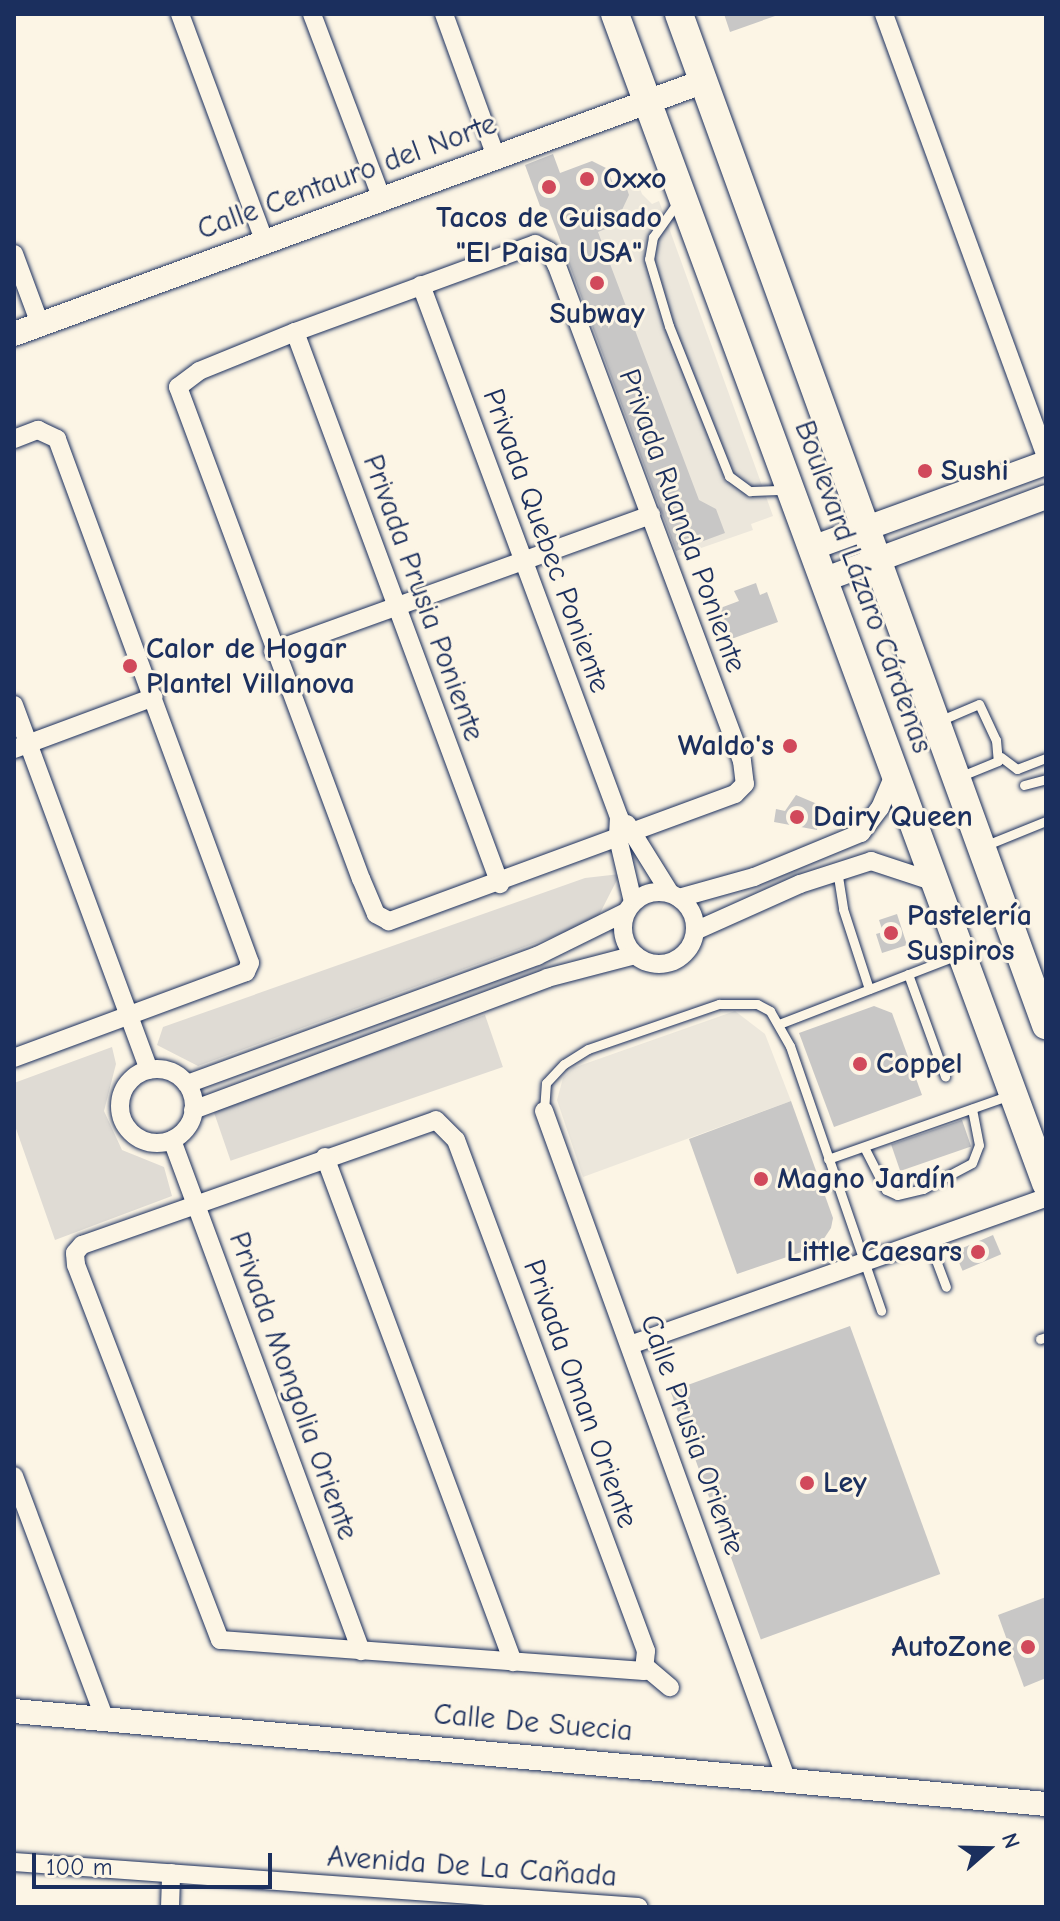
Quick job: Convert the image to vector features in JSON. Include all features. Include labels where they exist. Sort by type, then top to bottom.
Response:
[{"type":"main road","name":"Boulevard Lázaro Cárdenas","points":[[615,14],[961,954],[1044,1169]]},
{"type":"main road","name":"Boulevard Lázaro Cárdenas","points":[[679,14],[1046,1025]]},
{"type":"street","points":[[180,14],[265,242]]},
{"type":"street","points":[[312,14],[382,199]]},
{"type":"street","points":[[444,14],[496,157]]},
{"type":"street","points":[[884,14],[1046,456]]},
{"type":"street","name":"Calle Centauro del Norte","points":[[14,334],[702,82]]},
{"type":"street","name":"Privada Ruanda Poniente","points":[[421,285],[535,244],[549,251],[651,515],[745,770],[745,784],[735,794],[626,835]]},
{"type":"street","points":[[14,254],[40,324]]},
{"type":"street","points":[[193,1110],[591,963],[635,955],[657,964],[672,961],[685,952],[695,931],[692,912],[674,895],[626,835],[400,920],[381,918],[371,904],[273,651],[181,404],[178,387],[185,379],[295,332],[421,285]]},
{"type":"street","name":"Privada Quebec Poniente","points":[[421,285],[626,835],[629,907]]},
{"type":"street","name":"Privada Prusia Poniente","points":[[295,332],[500,884]]},
{"type":"street","points":[[14,439],[38,430],[57,439],[249,951],[246,972],[14,1058]]},
{"type":"street","points":[[812,548],[1046,463]]},
{"type":"street","points":[[823,580],[1046,497]]},
{"type":"street","points":[[273,651],[651,515]]},
{"type":"street","points":[[21,747],[154,697]]},
{"type":"street","points":[[14,705],[21,747],[149,1070]]},
{"type":"street","points":[[187,1084],[588,935],[647,893],[674,895],[754,877],[861,833],[880,808],[895,773]]},
{"type":"street","points":[[695,931],[837,870],[871,861],[889,863],[935,882]]},
{"type":"street","points":[[629,907],[624,939],[635,955]]},
{"type":"street","points":[[424,998],[432,1020]]},
{"type":"street","points":[[149,1070],[170,1072],[187,1084],[193,1110],[188,1125],[172,1140],[143,1140],[123,1121],[122,1094],[132,1078],[149,1070]]},
{"type":"street","name":"Calle Prusia Oriente","points":[[544,1111],[786,1778]]},
{"type":"street","name":"Privada Oman Oriente","points":[[325,1157],[436,1120],[456,1140],[646,1651],[639,1671]]},
{"type":"street","name":"Privada Mongolia Oriente","points":[[172,1140],[361,1651]]},
{"type":"street","points":[[513,1662],[325,1157],[82,1245],[75,1253],[76,1265],[216,1634],[230,1643],[639,1671],[670,1687]]},
{"type":"street","points":[[630,1345],[1046,1198]]},
{"type":"street","points":[[14,1476],[105,1719]]},
{"type":"street","name":"Calle De Suecia","points":[[14,1711],[786,1778],[1046,1804]]},
{"type":"street","name":"Avenida De La Cañada","points":[[14,1862],[638,1907]]},
{"type":"street","points":[[170,1907],[171,1873]]},
{"type":"lane","points":[[682,197],[653,237],[649,259],[664,313],[729,476],[750,491],[790,489]]},
{"type":"lane","points":[[936,722],[979,704],[1001,757],[1017,769],[1046,758]]},
{"type":"lane","points":[[956,778],[1001,757]]},
{"type":"lane","points":[[1024,785],[1046,779]]},
{"type":"lane","points":[[981,847],[1046,821]]},
{"type":"lane","points":[[837,870],[843,909],[869,989]]},
{"type":"lane","points":[[779,1024],[961,954]]},
{"type":"lane","points":[[908,974],[945,1076]]},
{"type":"lane","points":[[544,1111],[546,1083],[564,1064],[588,1049],[719,1004],[757,1004],[779,1024],[881,1311]]},
{"type":"lane","points":[[828,1159],[1013,1094]]},
{"type":"lane","points":[[864,1147],[886,1190],[897,1195],[923,1189],[972,1163],[979,1145],[972,1109]]},
{"type":"lane","points":[[928,1239],[946,1287]]},
{"type":"shaded area","points":[[635,176],[642,194],[652,204],[659,201],[773,516],[751,524],[753,530],[678,556],[548,208]]},
{"type":"shaded area","points":[[620,874],[596,921],[198,1066],[157,1045],[163,1027],[585,878]]},
{"type":"shaded area","points":[[735,1011],[765,1034],[791,1101],[583,1177],[557,1100],[563,1078],[573,1068]]},
{"type":"shaded area","points":[[485,1015],[503,1067],[231,1161],[213,1109]]},
{"type":"shaded area","points":[[112,1047],[116,1064],[104,1111],[122,1150],[164,1167],[172,1196],[55,1240],[14,1123],[14,1083]]},
{"type":"building","points":[[724,14],[774,14],[775,16],[730,32]]},
{"type":"building","points":[[553,154],[560,173],[592,161],[608,169],[613,184],[624,180],[629,195],[615,225],[598,232],[699,500],[716,509],[725,533],[676,551],[549,210],[540,206],[525,165]]},
{"type":"building","points":[[756,583],[760,595],[767,592],[778,622],[726,641],[715,610],[739,601],[734,591]]},
{"type":"building","name":"Dairy Queen","points":[[796,795],[822,806],[817,830],[774,822],[776,809],[785,811]]},
{"type":"building","name":"Pastelería Suspiros","points":[[897,914],[907,945],[882,953],[876,934],[883,932],[879,920]]},
{"type":"building","name":"Coppel","points":[[874,1006],[892,1013],[922,1095],[834,1127],[799,1033]]},
{"type":"building","name":"Magno Jardín","points":[[791,1101],[833,1218],[831,1228],[819,1246],[737,1274],[689,1139]]},
{"type":"building","points":[[962,1120],[971,1146],[900,1171],[891,1144]]},
{"type":"building","name":"Little Caesars","points":[[993,1235],[1001,1254],[963,1271],[954,1251]]},
{"type":"building","name":"Ley","points":[[850,1326],[940,1574],[761,1639],[671,1391]]},
{"type":"building","name":"AutoZone","points":[[1046,1597],[1046,1678],[1024,1687],[998,1615]]},
{"type":"place","name":"Oxxo","points":[[587,179]]},
{"type":"place","name":"Tacos de Guisado \"El Paisa USA\"","points":[[549,187]]},
{"type":"place","name":"Subway","points":[[597,283]]},
{"type":"place","name":"Sushi","points":[[925,471]]},
{"type":"place","name":"Calor de Hogar Plantel Villanova","points":[[130,666]]},
{"type":"place","name":"Waldo's","points":[[790,746]]},
{"type":"place","name":"Dairy Queen","points":[[797,817]]},
{"type":"place","name":"Pastelería Suspiros","points":[[891,933]]},
{"type":"place","name":"Coppel","points":[[860,1064]]},
{"type":"place","name":"Magno Jardín","points":[[761,1179]]},
{"type":"place","name":"Little Caesars","points":[[978,1252]]},
{"type":"place","name":"Ley","points":[[807,1483]]},
{"type":"place","name":"AutoZone","points":[[1028,1647]]}]
